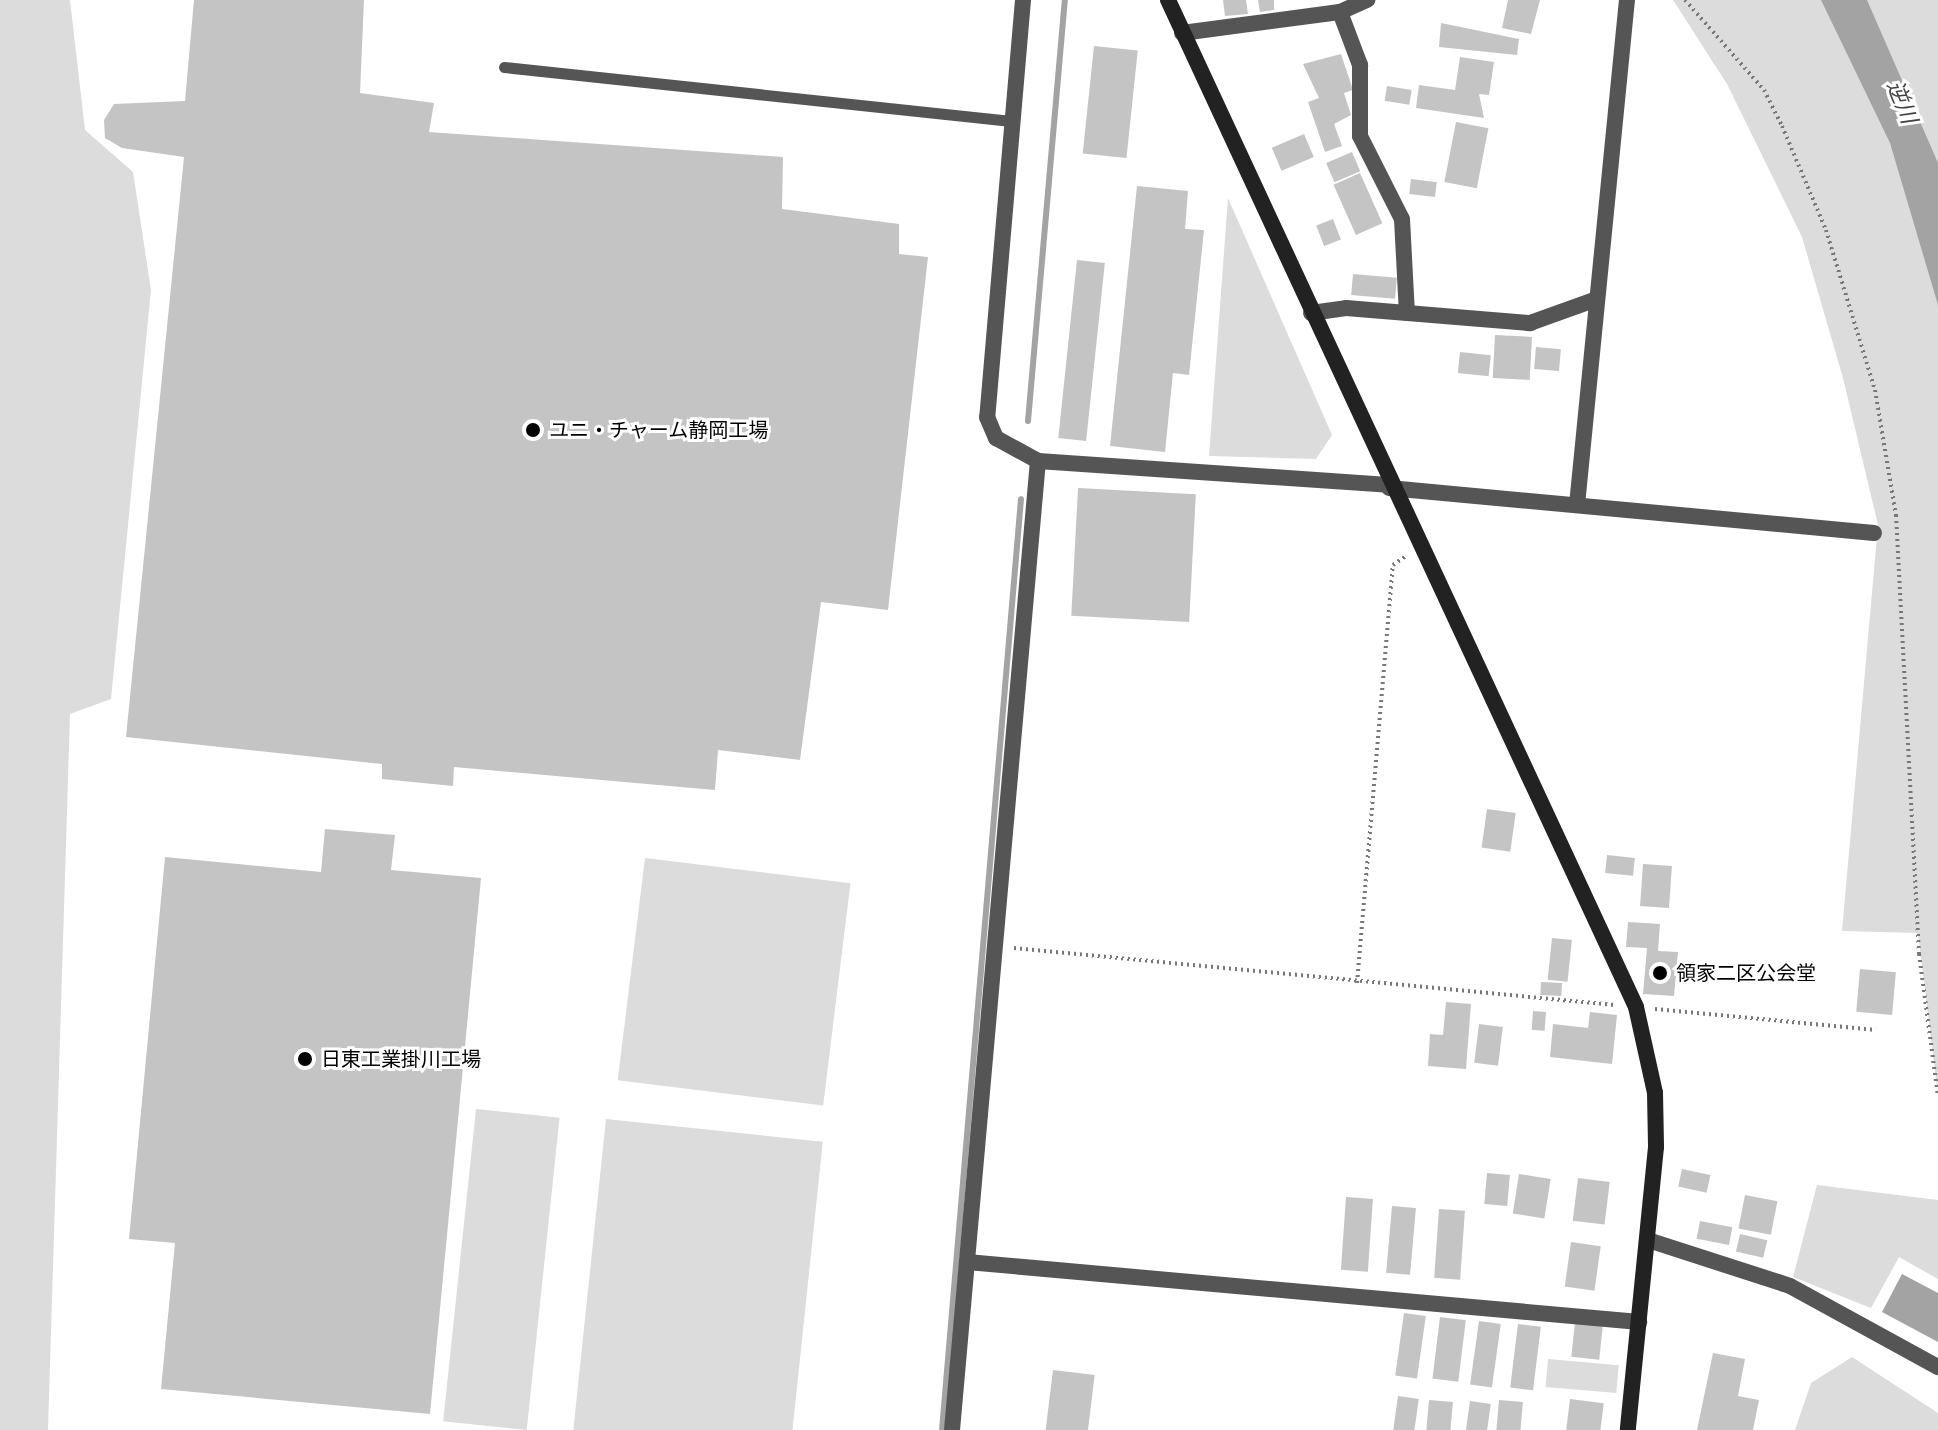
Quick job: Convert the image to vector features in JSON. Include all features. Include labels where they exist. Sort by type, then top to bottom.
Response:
[{"type":"street","points":[[1023,0],[987,417],[996,438],[1038,461],[1388,486],[1874,533]]},
{"type":"street","points":[[1168,0],[1388,486],[1636,1007],[1655,1093],[1648,1240],[1628,1430]]},
{"type":"street","points":[[1182,33],[1340,12],[1367,0]]},
{"type":"street","points":[[1577,505],[1627,0]]},
{"type":"street","points":[[1340,12],[1360,65],[1360,136],[1402,219],[1407,313]]},
{"type":"street","points":[[1311,313],[1407,313],[1530,323],[1597,299]]},
{"type":"street","points":[[952,1430],[998,946],[1038,461]]},
{"type":"street","points":[[1648,1240],[1790,1286],[1938,1367]]},
{"type":"street","points":[[967,1262],[1639,1322]]},
{"type":"lane","points":[[504,67],[1011,121]]},
{"type":"path","points":[[1357,984],[1393,565],[1418,548]]},
{"type":"path","points":[[998,946],[1357,984],[1876,1030]]},
{"type":"shaded area","points":[[0,0],[70,0],[85,130],[133,172],[151,290],[111,699],[70,714],[48,1430],[0,1430]]},
{"type":"shaded area","points":[[1673,0],[1938,0],[1938,1095],[1918,933],[1842,931],[1878,525],[1843,378],[1802,237],[1727,84]]},
{"type":"shaded area","points":[[1228,198],[1332,435],[1316,459],[1209,456]]},
{"type":"shaded area","points":[[645,858],[850,883],[823,1106],[618,1080]]},
{"type":"shaded area","points":[[476,1109],[560,1118],[527,1430],[443,1421]]},
{"type":"shaded area","points":[[606,1119],[823,1142],[793,1430],[573,1430]]},
{"type":"shaded area","points":[[1817,1185],[1938,1200],[1938,1279],[1899,1257],[1871,1308],[1793,1277]]},
{"type":"shaded area","points":[[1852,1357],[1938,1413],[1938,1430],[1795,1430],[1811,1383]]},
{"type":"shaded area","points":[[1548,1359],[1619,1365],[1616,1393],[1546,1387]]},
{"type":"water","name":"逆川","points":[[1821,0],[1867,0],[1938,163],[1938,305],[1890,143]]},
{"type":"water","points":[[1902,1274],[1938,1293],[1938,1342],[1882,1312]]},
{"type":"building","name":"ユニ・チャーム静岡工場","points":[[194,0],[364,0],[360,93],[434,103],[429,132],[783,157],[782,209],[899,224],[899,254],[928,257],[888,610],[821,602],[800,760],[718,750],[715,790],[454,767],[453,786],[382,779],[382,764],[126,737],[184,157],[122,148],[105,138],[104,120],[114,104],[185,101]]},
{"type":"building","points":[[1223,0],[1246,0],[1248,14],[1225,16]]},
{"type":"building","points":[[1258,0],[1274,0],[1274,10],[1260,12]]},
{"type":"building","points":[[1508,0],[1540,0],[1531,34],[1502,28]]},
{"type":"building","points":[[1441,23],[1519,39],[1517,55],[1439,47]]},
{"type":"building","points":[[1094,46],[1138,51],[1126,158],[1083,153]]},
{"type":"building","points":[[1341,54],[1353,90],[1344,93],[1351,115],[1334,124],[1342,146],[1325,152],[1308,102],[1319,98],[1303,64]]},
{"type":"building","points":[[1460,57],[1494,62],[1489,95],[1479,94],[1484,118],[1416,108],[1419,85],[1455,90]]},
{"type":"building","points":[[1387,86],[1412,90],[1409,105],[1385,101]]},
{"type":"building","points":[[1456,122],[1488,128],[1477,188],[1444,182]]},
{"type":"building","points":[[1304,134],[1314,157],[1282,171],[1272,148]]},
{"type":"building","points":[[1352,152],[1360,171],[1334,182],[1326,163]]},
{"type":"building","points":[[1360,173],[1382,223],[1356,235],[1334,185]]},
{"type":"building","points":[[1411,179],[1437,182],[1435,197],[1409,194]]},
{"type":"building","points":[[1137,186],[1188,191],[1185,229],[1204,230],[1189,375],[1173,373],[1165,452],[1110,446]]},
{"type":"building","points":[[1333,219],[1341,240],[1324,246],[1316,225]]},
{"type":"building","points":[[1077,260],[1105,263],[1086,441],[1058,438]]},
{"type":"building","points":[[1353,274],[1397,278],[1395,299],[1351,295]]},
{"type":"building","points":[[1495,335],[1532,337],[1530,380],[1493,378]]},
{"type":"building","points":[[1536,347],[1561,349],[1559,371],[1534,369]]},
{"type":"building","points":[[1460,352],[1491,355],[1489,376],[1458,373]]},
{"type":"building","points":[[1078,488],[1196,494],[1189,622],[1071,616]]},
{"type":"building","points":[[1487,809],[1516,813],[1510,852],[1482,848]]},
{"type":"building","name":"日東工業掛川工場","points":[[325,829],[395,835],[391,870],[481,878],[430,1414],[161,1389],[175,1243],[129,1239],[165,857],[321,872]]},
{"type":"building","points":[[1607,855],[1635,858],[1633,876],[1605,873]]},
{"type":"building","points":[[1643,864],[1672,866],[1669,908],[1640,906]]},
{"type":"building","name":"領家二区公会堂","points":[[1628,922],[1660,924],[1658,951],[1678,952],[1674,996],[1643,994],[1647,948],[1626,947]]},
{"type":"building","points":[[1552,938],[1572,940],[1568,982],[1548,980]]},
{"type":"building","points":[[1860,969],[1896,972],[1892,1015],[1856,1012]]},
{"type":"building","points":[[1541,982],[1562,983],[1561,996],[1540,995]]},
{"type":"building","points":[[1446,1002],[1471,1004],[1466,1069],[1428,1066],[1430,1034],[1443,1035]]},
{"type":"building","points":[[1533,1011],[1546,1012],[1545,1031],[1532,1030]]},
{"type":"building","points":[[1590,1012],[1617,1015],[1612,1064],[1550,1057],[1553,1024],[1588,1028]]},
{"type":"building","points":[[1479,1024],[1503,1027],[1498,1066],[1474,1063]]},
{"type":"building","points":[[1682,1169],[1710,1175],[1707,1193],[1678,1187]]},
{"type":"building","points":[[1487,1173],[1510,1175],[1507,1206],[1484,1204]]},
{"type":"building","points":[[1519,1174],[1551,1179],[1544,1219],[1513,1214]]},
{"type":"building","points":[[1578,1178],[1610,1182],[1605,1225],[1573,1221]]},
{"type":"building","points":[[1745,1195],[1777,1201],[1771,1235],[1739,1228]]},
{"type":"building","points":[[1346,1197],[1373,1199],[1368,1272],[1341,1270]]},
{"type":"building","points":[[1392,1206],[1416,1208],[1410,1275],[1386,1273]]},
{"type":"building","points":[[1439,1209],[1465,1211],[1460,1280],[1434,1278]]},
{"type":"building","points":[[1700,1221],[1732,1227],[1729,1245],[1697,1239]]},
{"type":"building","points":[[1740,1234],[1767,1240],[1763,1258],[1736,1252]]},
{"type":"building","points":[[1571,1242],[1601,1246],[1594,1291],[1565,1287]]},
{"type":"building","points":[[1404,1313],[1426,1316],[1417,1378],[1395,1375]]},
{"type":"building","points":[[1440,1317],[1466,1320],[1458,1382],[1432,1379]]},
{"type":"building","points":[[1479,1321],[1501,1324],[1492,1387],[1470,1384]]},
{"type":"building","points":[[1575,1322],[1603,1325],[1599,1360],[1571,1357]]},
{"type":"building","points":[[1518,1324],[1541,1327],[1533,1390],[1510,1388]]},
{"type":"building","points":[[1713,1353],[1745,1359],[1738,1396],[1759,1400],[1753,1430],[1697,1430]]},
{"type":"building","points":[[1053,1370],[1095,1375],[1088,1430],[1046,1430]]},
{"type":"building","points":[[1398,1396],[1419,1399],[1414,1430],[1393,1430]]},
{"type":"building","points":[[1570,1399],[1604,1403],[1600,1430],[1566,1430]]},
{"type":"building","points":[[1429,1400],[1453,1402],[1450,1430],[1426,1430]]},
{"type":"building","points":[[1499,1400],[1523,1402],[1520,1430],[1496,1430]]},
{"type":"building","points":[[1470,1401],[1491,1404],[1487,1430],[1466,1430]]},
{"type":"waterway","points":[[1028,421],[1065,0]]},
{"type":"waterway","points":[[942,1430],[1021,499]]},
{"type":"place","name":"ユニ・チャーム静岡工場","points":[[533,430]]},
{"type":"place","name":"領家二区公会堂","points":[[1660,973]]},
{"type":"place","name":"日東工業掛川工場","points":[[305,1059]]}]
